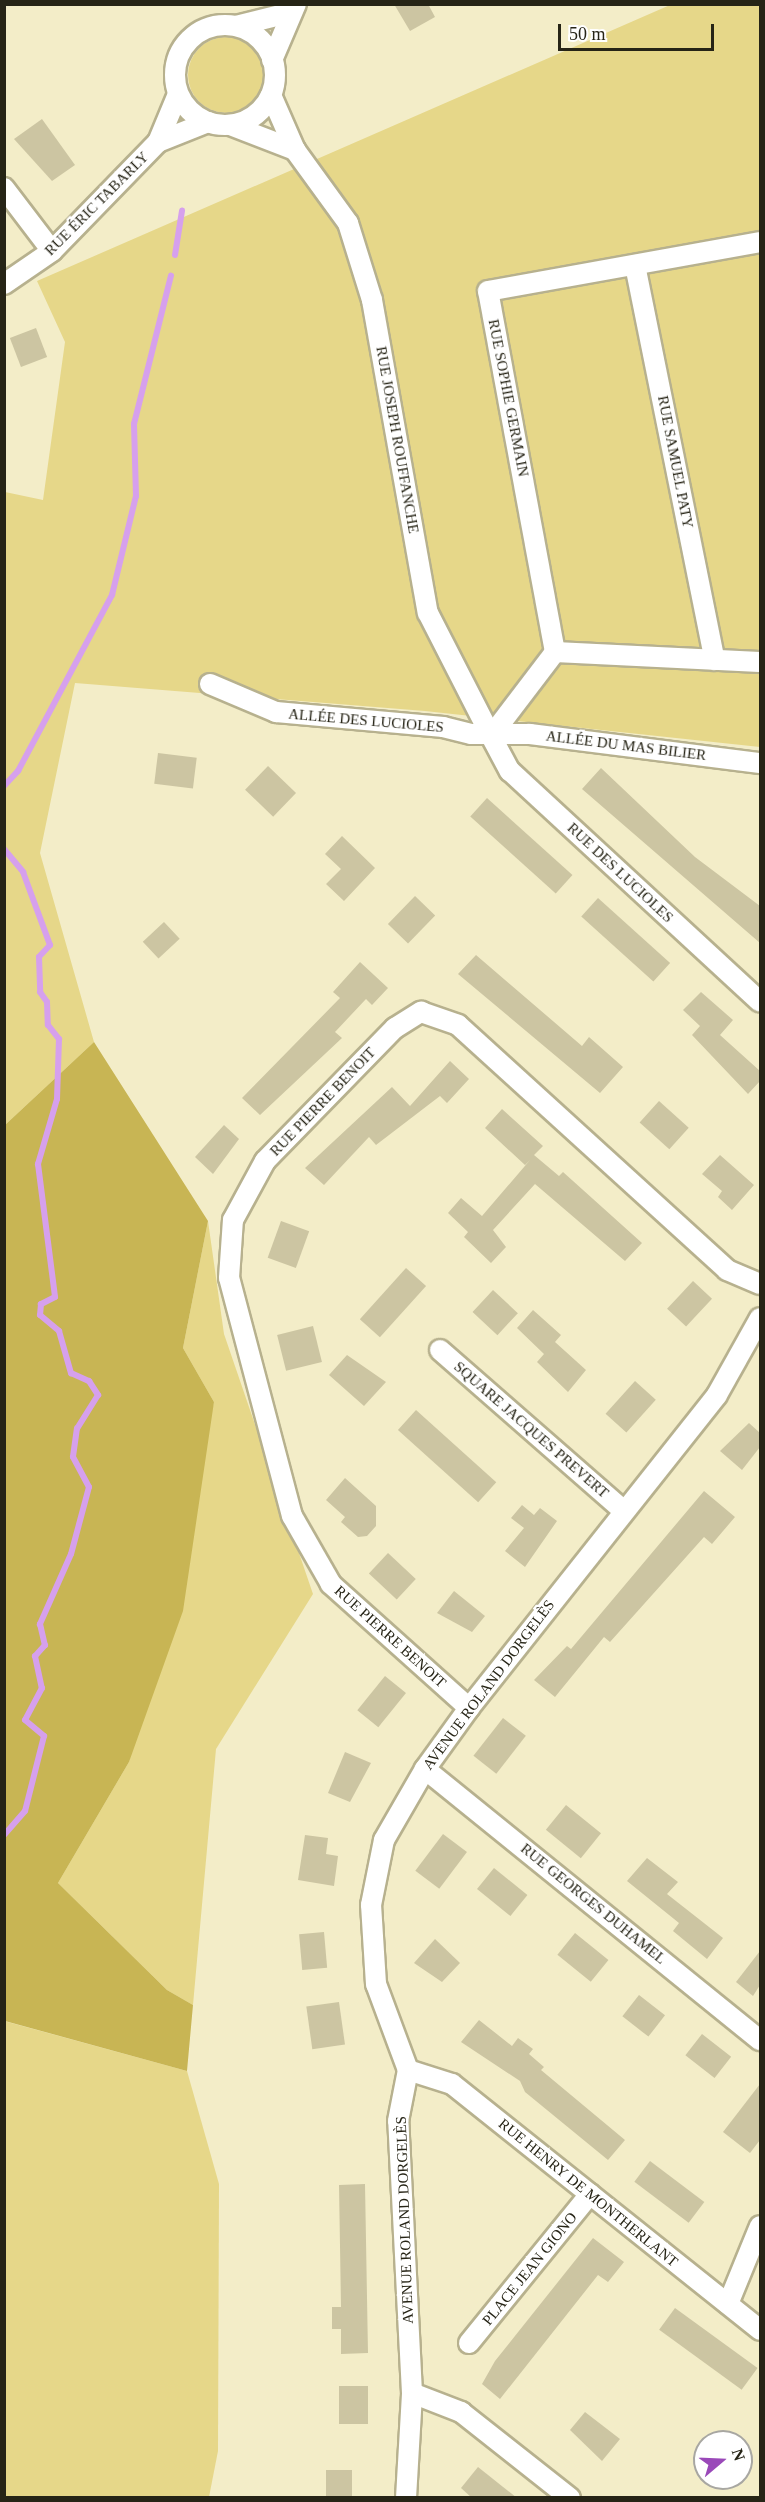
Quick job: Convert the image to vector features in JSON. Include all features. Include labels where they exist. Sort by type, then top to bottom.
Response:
[{"type":"street","points":[[292,9],[236,26],[208,27],[184,45],[176,61],[178,94],[208,122],[230,125],[295,150]]},
{"type":"street","points":[[292,9],[272,60],[271,94],[295,150]]},
{"type":"street","points":[[236,26],[258,39],[272,60]]},
{"type":"street","name":"RUE ÉRIC TABARLY","points":[[4,284],[52,251],[158,142],[178,94]]},
{"type":"street","points":[[230,125],[254,115],[271,94]]},
{"type":"street","name":"RUE ÉRIC TABARLY","points":[[158,142],[208,122]]},
{"type":"street","name":"RUE JOSEPH ROUFFANCHE","points":[[295,150],[348,223],[372,300],[428,613],[491,736]]},
{"type":"street","points":[[4,188],[52,251]]},
{"type":"street","points":[[635,265],[760,242]]},
{"type":"street","name":"RUE SOPHIE GERMAIN","points":[[555,652],[488,291],[635,265]]},
{"type":"street","name":"RUE SAMUEL PATY","points":[[635,265],[715,660]]},
{"type":"street","points":[[491,736],[555,652],[760,662]]},
{"type":"street","name":"ALLÉE DES LUCIOLES","points":[[210,684],[276,712],[491,736]]},
{"type":"street","name":"ALLÉE DU MAS BILIER","points":[[491,736],[530,734],[760,763]]},
{"type":"street","name":"RUE DES LUCIOLES","points":[[491,736],[510,771],[760,1002]]},
{"type":"street","name":"RUE PIERRE BENOIT","points":[[469,1708],[331,1584],[292,1516],[229,1278],[233,1220],[265,1161],[395,1028],[421,1012],[458,1025],[727,1270],[760,1284]]},
{"type":"street","name":"AVENUE ROLAND DORGELÈS","points":[[406,2498],[412,2393],[398,2121],[408,2070],[376,1984],[371,1905],[384,1840],[424,1769],[469,1708],[623,1510],[717,1395],[760,1318]]},
{"type":"street","name":"SQUARE JACQUES PREVERT","points":[[440,1350],[623,1510]]},
{"type":"street","name":"RUE GEORGES DUHAMEL","points":[[424,1769],[760,2040]]},
{"type":"street","name":"RUE HENRY DE MONTHERLANT","points":[[408,2070],[452,2084],[760,2330]]},
{"type":"street","name":"PLACE JEAN GIONO","points":[[469,2343],[590,2194]]},
{"type":"street","points":[[728,2304],[760,2226]]},
{"type":"street","points":[[412,2393],[461,2412],[570,2498]]},
{"type":"shaded area","points":[[670,5],[760,5],[760,747],[425,711],[75,683],[40,853],[94,1042],[5,1125],[5,492],[43,500],[65,342],[37,281]]},
{"type":"shaded area","points":[[226,37],[241,40],[253,48],[261,60],[264,75],[261,90],[253,102],[241,110],[226,113],[211,110],[199,102],[191,90],[188,75],[191,60],[199,48],[211,40]]},
{"type":"shaded area","points":[[94,1042],[208,1221],[183,1348],[214,1402],[183,1611],[129,1762],[58,1883],[167,1990],[193,2005],[187,2071],[5,2021],[5,1125]]},
{"type":"shaded area","points":[[208,1221],[224,1334],[313,1594],[216,1749],[193,2005],[167,1990],[58,1883],[129,1762],[214,1402],[183,1348]]},
{"type":"shaded area","points":[[4,2021],[187,2071],[219,2184],[218,2451],[209,2497],[5,2497]]},
{"type":"building","points":[[394,4],[428,4],[435,17],[410,31]]},
{"type":"building","points":[[42,119],[75,165],[52,181],[14,139]]},
{"type":"building","points":[[36,328],[47,357],[21,367],[10,338]]},
{"type":"building","points":[[158,753],[197,758],[193,789],[154,784]]},
{"type":"building","points":[[268,766],[296,793],[273,817],[245,790]]},
{"type":"building","points":[[601,768],[695,857],[760,906],[760,943],[582,789]]},
{"type":"building","points":[[487,798],[572,875],[556,894],[470,817]]},
{"type":"building","points":[[342,836],[375,868],[344,901],[326,884],[341,869],[325,854]]},
{"type":"building","points":[[415,896],[435,915],[408,944],[388,924]]},
{"type":"building","points":[[598,898],[670,963],[653,981],[581,917]]},
{"type":"building","points":[[164,922],[180,939],[158,959],[143,942]]},
{"type":"building","points":[[476,955],[582,1046],[589,1037],[623,1067],[600,1093],[458,974]]},
{"type":"building","points":[[360,962],[388,988],[372,1005],[366,999],[335,1032],[342,1038],[260,1115],[242,1098],[340,998],[333,992]]},
{"type":"building","points":[[701,992],[733,1020],[720,1035],[760,1071],[760,1081],[748,1094],[692,1035],[700,1026],[683,1010]]},
{"type":"building","points":[[450,1061],[469,1079],[447,1103],[440,1096],[376,1145],[369,1137],[324,1185],[305,1168],[392,1087],[410,1106]]},
{"type":"building","points":[[659,1101],[689,1128],[669,1149],[640,1123]]},
{"type":"building","points":[[502,1109],[543,1146],[534,1155],[559,1176],[563,1172],[642,1243],[625,1261],[535,1184],[493,1230],[506,1247],[491,1263],[464,1237],[468,1232],[448,1213],[461,1198],[482,1216],[530,1160],[525,1165],[485,1128]]},
{"type":"building","points":[[224,1125],[239,1139],[213,1174],[195,1157]]},
{"type":"building","points":[[720,1155],[754,1185],[732,1210],[718,1197],[722,1191],[702,1174]]},
{"type":"building","points":[[281,1221],[309,1231],[296,1268],[268,1258]]},
{"type":"building","points":[[406,1268],[426,1286],[380,1337],[360,1319]]},
{"type":"building","points":[[693,1281],[712,1299],[686,1327],[667,1309]]},
{"type":"building","points":[[493,1290],[518,1313],[497,1335],[473,1312]]},
{"type":"building","points":[[533,1310],[561,1335],[555,1342],[586,1370],[568,1392],[537,1362],[544,1354],[517,1328]]},
{"type":"building","points":[[313,1326],[322,1362],[286,1371],[277,1335]]},
{"type":"building","points":[[347,1355],[386,1382],[364,1406],[329,1375]]},
{"type":"building","points":[[635,1381],[656,1400],[626,1432],[606,1414]]},
{"type":"building","points":[[416,1410],[496,1482],[478,1502],[398,1430]]},
{"type":"building","points":[[749,1423],[760,1433],[760,1447],[742,1470],[720,1451]]},
{"type":"building","points":[[345,1478],[376,1506],[376,1526],[367,1536],[358,1537],[341,1522],[345,1517],[326,1500]]},
{"type":"building","points":[[704,1491],[735,1517],[712,1544],[704,1537],[610,1642],[604,1637],[555,1697],[534,1680],[567,1646],[571,1649]]},
{"type":"building","points":[[522,1505],[534,1515],[540,1508],[557,1521],[525,1567],[505,1551],[524,1528],[511,1518]]},
{"type":"building","points":[[388,1553],[416,1579],[397,1599],[369,1573]]},
{"type":"building","points":[[454,1591],[485,1616],[472,1632],[437,1613]]},
{"type":"building","points":[[385,1676],[406,1693],[378,1727],[357,1710]]},
{"type":"building","points":[[503,1718],[526,1736],[496,1774],[473,1756]]},
{"type":"building","points":[[345,1752],[371,1763],[350,1802],[328,1793]]},
{"type":"building","points":[[566,1805],[601,1833],[581,1858],[546,1830]]},
{"type":"building","points":[[443,1834],[467,1852],[439,1889],[415,1871]]},
{"type":"building","points":[[305,1835],[328,1838],[326,1854],[338,1856],[334,1886],[298,1880]]},
{"type":"building","points":[[647,1858],[678,1882],[667,1894],[723,1938],[707,1959],[673,1931],[679,1923],[627,1881]]},
{"type":"building","points":[[494,1868],[527,1895],[510,1916],[477,1889]]},
{"type":"building","points":[[324,1932],[327,1968],[302,1970],[299,1934]]},
{"type":"building","points":[[575,1933],[608,1960],[591,1982],[557,1955]]},
{"type":"building","points":[[435,1939],[460,1963],[442,1982],[414,1963]]},
{"type":"building","points":[[760,1951],[760,1985],[753,1996],[736,1982]]},
{"type":"building","points":[[639,1995],[665,2015],[648,2037],[622,2016]]},
{"type":"building","points":[[339,2002],[345,2045],[312,2049],[306,2007]]},
{"type":"building","points":[[479,2020],[512,2046],[518,2038],[533,2049],[529,2054],[544,2067],[541,2070],[625,2140],[608,2160],[525,2092],[520,2081],[461,2042]]},
{"type":"building","points":[[702,2034],[731,2057],[715,2078],[685,2055]]},
{"type":"building","points":[[760,2084],[760,2140],[750,2153],[723,2132]]},
{"type":"building","points":[[650,2161],[704,2202],[689,2223],[634,2182]]},
{"type":"building","points":[[365,2184],[368,2353],[341,2354],[341,2329],[332,2329],[332,2307],[341,2307],[339,2185]]},
{"type":"building","points":[[593,2238],[624,2262],[608,2282],[598,2275],[500,2399],[482,2384],[495,2361]]},
{"type":"building","points":[[675,2308],[758,2368],[742,2390],[659,2330]]},
{"type":"building","points":[[339,2386],[368,2386],[368,2424],[339,2424]]},
{"type":"building","points":[[585,2412],[620,2439],[602,2461],[570,2430]]},
{"type":"building","points":[[478,2467],[517,2498],[472,2498],[461,2488]]},
{"type":"building","points":[[326,2470],[352,2470],[352,2498],[326,2498]]},
{"type":"waterway","points":[[175,255],[182,211]]},
{"type":"waterway","points":[[4,786],[18,771],[112,595],[136,496],[134,424],[171,276]]},
{"type":"waterway","points":[[4,849],[23,872],[50,945],[39,957],[40,992],[47,1002],[48,1025],[59,1039],[57,1099],[38,1164],[55,1297],[41,1304],[40,1315],[59,1331],[71,1373],[89,1381],[98,1395],[77,1428],[73,1457],[89,1487],[71,1554],[40,1624],[45,1645],[35,1656],[42,1688],[25,1720],[44,1736],[25,1811],[4,1835]]}]
